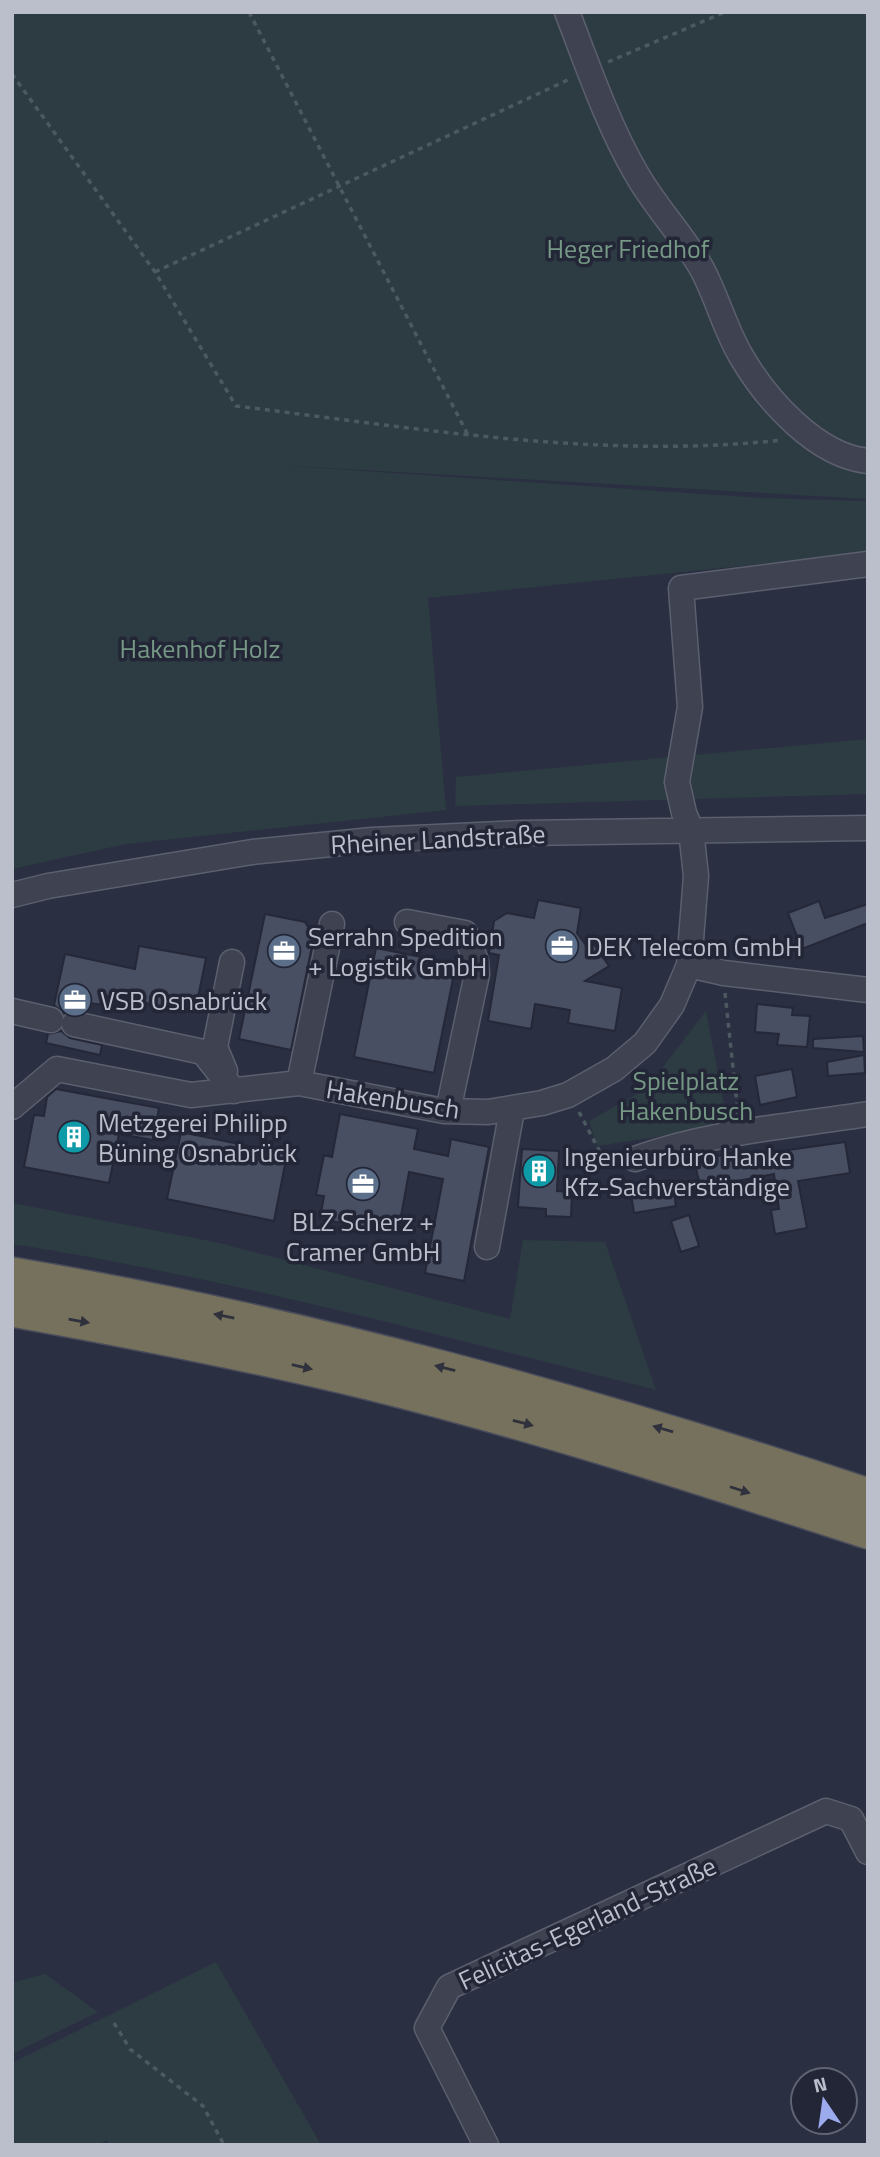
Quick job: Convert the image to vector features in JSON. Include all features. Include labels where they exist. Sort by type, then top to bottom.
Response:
[{"type":"highway","points":[[12,1275],[108,1291],[300,1332],[512,1385],[678,1433],[868,1496]]},
{"type":"highway","points":[[12,1309],[247,1354],[382,1386],[579,1440],[868,1531]]},
{"type":"street","points":[[567,12],[589,70],[636,174],[701,268],[741,356],[776,405],[811,437],[856,460],[868,461]]},
{"type":"street","name":"Hakenbusch","points":[[12,1107],[57,1069],[191,1095],[299,1083],[448,1111],[488,1112],[512,1110],[568,1095],[614,1069],[645,1043],[672,1005],[689,965],[696,876],[691,830],[677,782],[690,707],[681,588],[868,564]]},
{"type":"street","name":"Rheiner Landstraße","points":[[12,895],[48,886],[252,852],[359,841],[522,833],[868,828]]},
{"type":"street","points":[[407,922],[465,933],[476,961],[477,974],[448,1111]]},
{"type":"street","points":[[299,1083],[332,924]]},
{"type":"street","points":[[232,961],[215,1047],[234,1091]]},
{"type":"street","points":[[689,965],[724,973],[868,990]]},
{"type":"street","points":[[12,1012],[203,1052],[234,1091]]},
{"type":"street","points":[[487,1247],[512,1110]]},
{"type":"street","points":[[635,1159],[662,1149],[741,1133],[868,1114]]},
{"type":"street","name":"Felicitas-Egerland-Straße","points":[[485,2145],[428,2028],[449,1987],[825,1811],[851,1819],[868,1852]]},
{"type":"path","points":[[249,12],[467,435]]},
{"type":"path","points":[[155,272],[589,70],[725,12]]},
{"type":"path","points":[[12,74],[155,272],[236,406],[467,435],[671,448],[811,437]]},
{"type":"path","points":[[724,973],[728,1035],[741,1133]]},
{"type":"path","points":[[568,1095],[601,1154],[635,1159]]},
{"type":"path","points":[[114,2022],[130,2049],[203,2106],[225,2145]]},
{"type":"green space","name":"Heger Friedhof","points":[[12,12],[868,12],[868,499],[275,465],[762,498],[868,501],[868,553],[428,598],[446,810],[126,844],[12,869]]},
{"type":"green space","points":[[868,739],[868,794],[455,806],[456,777]]},
{"type":"green space","name":"Spielplatz Hakenbusch","points":[[706,1011],[728,1126],[597,1146],[589,1121],[646,1089]]},
{"type":"green space","points":[[12,1203],[220,1243],[510,1319],[523,1240],[605,1242],[656,1390],[255,1291],[12,1244]]},
{"type":"green space","points":[[216,1962],[321,2145],[109,2145],[107,2140],[97,2145],[12,2145],[12,2063]]},
{"type":"green space","points":[[45,1974],[98,2012],[12,2054],[12,1983]]},
{"type":"building","points":[[538,900],[581,908],[577,933],[588,948],[594,944],[609,966],[585,981],[622,988],[615,1031],[568,1023],[570,1010],[535,1004],[531,1029],[488,1021],[499,955],[489,953],[494,921],[507,913],[534,918]]},
{"type":"building","points":[[819,901],[825,918],[868,904],[868,923],[802,949],[788,913]]},
{"type":"building","points":[[265,914],[305,922],[314,936],[291,1050],[239,1039]]},
{"type":"building","points":[[139,946],[206,958],[195,1012],[106,996],[104,1005],[89,1003],[86,1011],[70,1010],[64,1013],[54,1005],[65,954],[135,969]]},
{"type":"building","points":[[376,948],[456,964],[434,1073],[354,1057]]},
{"type":"building","points":[[757,1004],[793,1008],[792,1015],[810,1016],[807,1047],[777,1045],[779,1034],[755,1032]]},
{"type":"building","points":[[61,1031],[70,1038],[102,1045],[100,1055],[46,1043],[48,1034]]},
{"type":"building","points":[[863,1036],[864,1052],[813,1048],[813,1039]]},
{"type":"building","points":[[864,1055],[865,1073],[828,1076],[827,1062]]},
{"type":"building","points":[[792,1069],[797,1097],[760,1105],[755,1076]]},
{"type":"building","name":"Metzgerei Philipp Büning Osnabrück","points":[[56,1089],[159,1108],[153,1140],[119,1134],[109,1183],[24,1167],[34,1115],[44,1116],[47,1097]]},
{"type":"building","points":[[340,1114],[418,1129],[414,1149],[448,1156],[451,1139],[489,1147],[464,1281],[425,1273],[443,1179],[409,1172],[398,1233],[320,1219],[324,1196],[316,1195],[324,1155],[332,1157]]},
{"type":"building","points":[[181,1132],[287,1154],[274,1221],[167,1199]]},
{"type":"building","points":[[845,1142],[850,1173],[798,1181],[807,1228],[775,1234],[771,1210],[779,1209],[774,1174],[737,1181],[739,1188],[704,1198],[694,1162],[730,1153],[731,1158]]},
{"type":"building","name":"Ingenieurbüro Hanke Kfz-Sachverständige","points":[[522,1149],[559,1151],[557,1191],[572,1192],[571,1217],[546,1216],[546,1209],[518,1207]]},
{"type":"building","points":[[672,1180],[676,1206],[634,1213],[630,1187]]},
{"type":"building","points":[[689,1215],[699,1246],[681,1252],[671,1221]]},
{"type":"place","name":"DEK Telecom GmbH","points":[[562,946]]},
{"type":"place","name":"Serrahn Spedition + Logistik GmbH","points":[[284,951]]},
{"type":"place","name":"VSB Osnabrück","points":[[75,1000]]},
{"type":"place","name":"Metzgerei Philipp Büning Osnabrück","points":[[74,1137]]},
{"type":"place","name":"Ingenieurbüro Hanke Kfz-Sachverständige","points":[[539,1171]]},
{"type":"place","name":"BLZ Scherz + Cramer GmbH","points":[[363,1184]]},
{"type":"park label","name":"Hakenhof Holz","points":[[200,648]]}]
